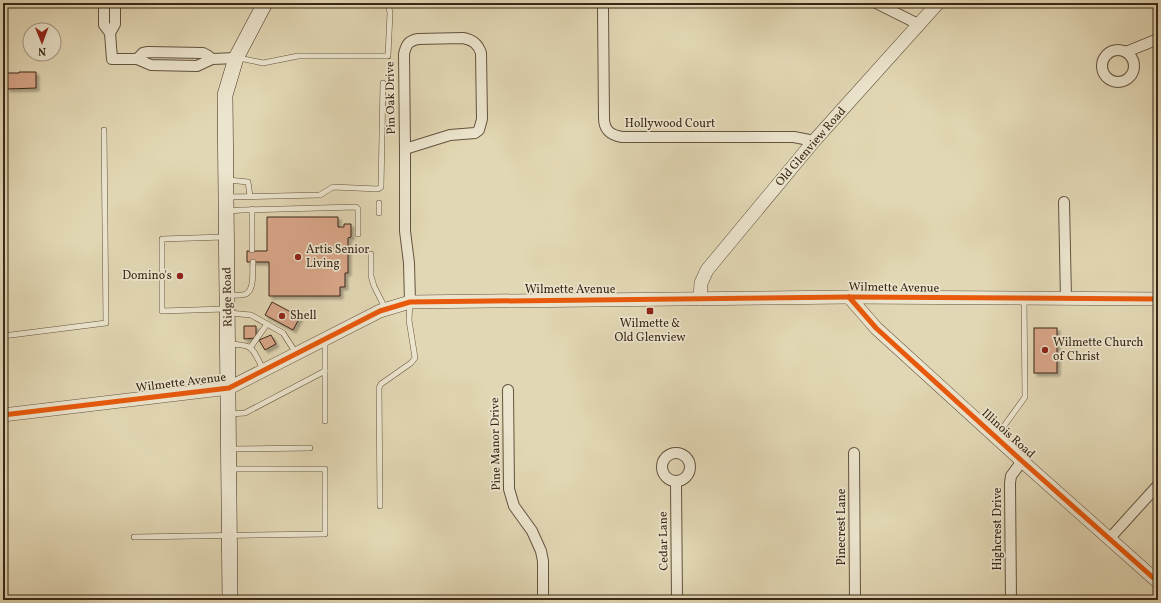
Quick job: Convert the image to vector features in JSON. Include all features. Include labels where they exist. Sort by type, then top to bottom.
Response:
[{"type":"main road","name":"Ridge Road","points":[[230,600],[225,95],[236,58],[265,3]]},
{"type":"street","points":[[104,3],[104,25],[110,33],[112,59],[137,59],[151,65],[197,66],[212,59],[236,58]]},
{"type":"street","points":[[110,33],[115,24],[115,3]]},
{"type":"street","name":"Hollywood Court","points":[[604,3],[604,126],[607,131],[622,137],[794,137],[814,142]]},
{"type":"street","points":[[876,3],[918,24]]},
{"type":"street","name":"Old Glenview Road","points":[[700,299],[702,283],[707,270],[814,142],[938,3]]},
{"type":"street","name":"Pin Oak Drive","points":[[405,149],[450,135],[475,133],[479,130],[482,118],[480,54],[479,47],[470,40],[463,38],[412,40],[408,43],[404,54],[405,231],[409,263],[410,302]]},
{"type":"street","points":[[1126,52],[1158,39]]},
{"type":"street","points":[[1064,202],[1066,300]]},
{"type":"street","name":"Wilmette Avenue","points":[[3,414],[229,388],[380,311],[410,302],[849,297],[1066,300],[1158,299]]},
{"type":"street","name":"Illinois Road","points":[[849,297],[876,328],[1158,582]]},
{"type":"street","name":"Pine Manor Drive","points":[[508,390],[509,489],[514,506],[537,540],[541,551],[543,561],[543,600]]},
{"type":"street","name":"Pinecrest Lane","points":[[854,454],[856,600]]},
{"type":"street","name":"Highcrest Drive","points":[[1011,600],[1010,483],[1011,476],[1022,461]]},
{"type":"street","name":"Cedar Lane","points":[[676,482],[678,600]]},
{"type":"street","points":[[1110,538],[1158,485]]},
{"type":"lane","points":[[236,58],[263,63],[298,56],[388,56],[390,13],[388,3]]},
{"type":"lane","points":[[227,204],[250,196],[320,195],[333,187],[378,189],[381,187],[383,83]]},
{"type":"lane","points":[[3,336],[106,323],[104,130]]},
{"type":"lane","points":[[227,180],[248,182],[250,196]]},
{"type":"lane","points":[[379,203],[379,213]]},
{"type":"lane","points":[[227,204],[252,209],[356,207],[358,209],[358,234]]},
{"type":"lane","points":[[252,209],[252,250]]},
{"type":"lane","points":[[227,237],[162,239],[162,311],[228,306],[251,315],[283,334],[296,353]]},
{"type":"lane","points":[[371,254],[371,276],[374,286],[386,309]]},
{"type":"lane","points":[[228,306],[250,290],[253,262]]},
{"type":"lane","points":[[996,437],[1025,398],[1024,299]]},
{"type":"lane","points":[[380,506],[379,388],[381,384],[411,363],[415,358],[409,320],[410,302]]},
{"type":"lane","points":[[250,348],[266,324]]},
{"type":"lane","points":[[325,339],[325,421]]},
{"type":"lane","points":[[228,344],[245,345],[250,348],[264,370]]},
{"type":"lane","points":[[229,414],[245,413],[325,371]]},
{"type":"lane","points":[[229,449],[310,448]]},
{"type":"lane","points":[[134,536],[325,534],[325,469],[229,469]]},
{"type":"building","points":[[36,72],[36,88],[7,89],[5,78],[7,78],[7,73]]},
{"type":"building","name":"Artis Senior Living","points":[[267,217],[338,217],[338,227],[344,227],[344,224],[351,224],[351,237],[348,238],[348,273],[345,273],[345,287],[340,287],[340,296],[269,296],[269,262],[247,262],[247,251],[267,251]]},
{"type":"building","name":"Shell","points":[[272,302],[300,317],[293,330],[265,315]]},
{"type":"building","points":[[244,326],[256,326],[256,338],[244,339]]},
{"type":"building","name":"Wilmette Church of Christ","points":[[1034,328],[1057,328],[1057,373],[1034,373]]},
{"type":"building","points":[[271,335],[276,344],[265,350],[259,340]]},
{"type":"cycle path","points":[[849,297],[876,328],[1158,582]]},
{"type":"cycle path","points":[[3,415],[229,388],[380,311],[410,302],[849,297],[1158,299]]},
{"type":"place","name":"Artis Senior Living","points":[[298,257]]},
{"type":"place","name":"Domino's","points":[[180,276]]},
{"type":"place","name":"Wilmette & Old Glenview","points":[[650,311]]},
{"type":"place","name":"Shell","points":[[282,316]]},
{"type":"place","name":"Wilmette Church of Christ","points":[[1045,350]]}]
